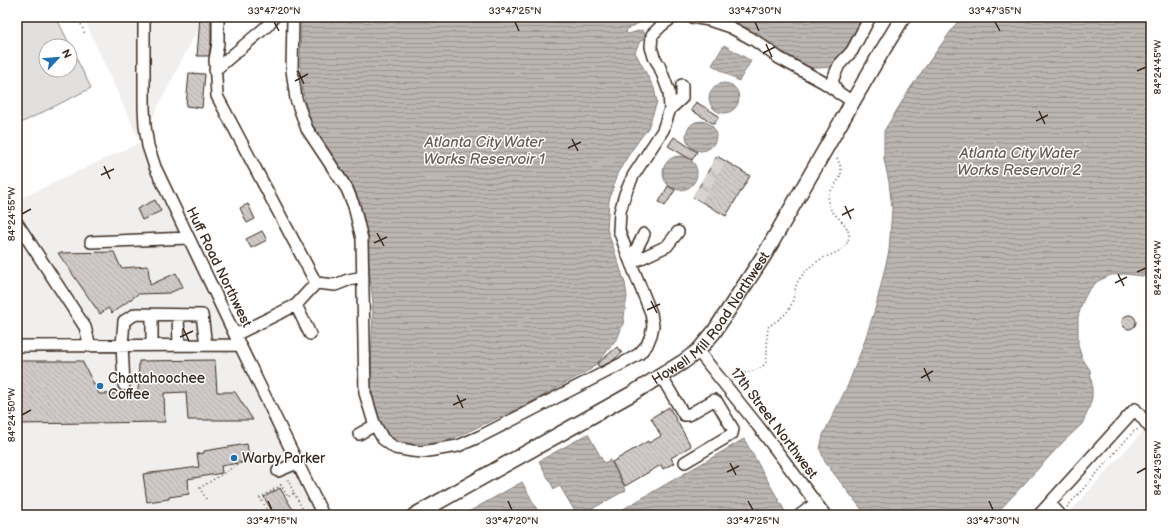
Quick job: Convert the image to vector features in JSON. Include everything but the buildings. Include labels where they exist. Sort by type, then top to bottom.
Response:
[{"type":"main road","name":"Howell Mill Road Northwest","points":[[415,515],[633,393],[698,351],[714,332],[765,254],[903,17]]},
{"type":"street","name":"Huff Road Northwest","points":[[144,17],[145,126],[148,146],[155,167],[237,340],[323,515]]},
{"type":"street","points":[[218,17],[218,43],[215,60],[217,96],[316,283]]},
{"type":"street","points":[[215,70],[267,26],[274,17]]},
{"type":"street","points":[[293,17],[292,70],[296,100],[307,129],[347,189],[354,206],[362,239],[366,393],[375,425],[382,439],[395,448],[422,452],[458,446],[481,436],[639,354],[647,345],[653,326],[647,292],[636,261],[619,230],[620,212],[625,194],[633,176],[663,130],[670,109],[669,92],[659,65],[654,57],[652,36],[662,25],[673,17]]},
{"type":"street","points":[[691,17],[709,26],[730,27],[754,40],[779,58],[823,82],[853,102]]},
{"type":"street","points":[[838,93],[832,81],[839,65],[852,50],[870,17]]},
{"type":"street","points":[[670,109],[682,98],[682,85]]},
{"type":"street","points":[[17,222],[85,327],[90,346]]},
{"type":"street","points":[[636,261],[667,246],[678,232]]},
{"type":"street","points":[[636,261],[636,250],[644,234]]},
{"type":"street","points":[[91,242],[188,238]]},
{"type":"street","points":[[316,283],[335,285],[348,280],[363,277]]},
{"type":"street","points":[[17,346],[206,345],[237,340],[296,305],[316,283]]},
{"type":"street","points":[[296,305],[310,334]]},
{"type":"street","points":[[124,385],[122,346],[124,321],[136,314],[202,315],[206,345]]},
{"type":"street","points":[[152,314],[152,345]]},
{"type":"street","points":[[178,315],[179,345]]},
{"type":"street","name":"17th Street Northwest","points":[[698,351],[727,386],[825,515]]},
{"type":"street","points":[[661,376],[684,414],[688,414],[711,400],[714,400],[717,402],[734,429],[732,434],[685,462]]},
{"type":"street","points":[[1039,515],[1135,409],[1149,427]]},
{"type":"street","points":[[359,434],[375,425]]},
{"type":"street","points":[[282,472],[297,463]]},
{"type":"street","points":[[800,515],[816,503]]},
{"type":"street","points":[[1050,503],[1063,512]]},
{"type":"path","points":[[78,17],[85,34]]},
{"type":"path","points":[[727,386],[745,373],[762,367],[766,362],[768,327],[789,310],[793,301],[797,282],[805,271],[814,264],[844,248],[848,240],[849,234],[847,226],[832,210],[828,203],[830,193],[842,174],[839,163],[829,144]]},
{"type":"path","points":[[1063,512],[1133,432],[1149,427]]},
{"type":"path","points":[[206,499],[200,488],[238,464],[262,460],[275,454],[282,472],[306,515]]},
{"type":"path","points":[[271,515],[260,498],[281,485],[288,497],[294,493]]},
{"type":"shaded area","points":[[17,17],[56,17],[66,38],[38,38],[38,78],[78,78],[78,62],[91,88],[17,125]]},
{"type":"shaded area","points":[[83,17],[204,17],[140,142]]},
{"type":"shaded area","points":[[141,142],[322,515],[17,515],[17,200]]},
{"type":"shaded area","points":[[1151,425],[1151,515],[1067,515],[1147,427]]},
{"type":"water","name":"Atlanta City Water Works Reservoir 1","points":[[301,17],[651,17],[627,29],[626,33],[628,34],[642,30],[644,32],[645,37],[639,43],[635,52],[654,88],[657,102],[648,128],[631,151],[617,174],[609,201],[607,229],[625,283],[627,296],[623,324],[618,337],[591,369],[530,403],[428,450],[401,447],[389,439],[376,414],[372,401],[371,373],[373,303],[363,215],[354,189],[310,121],[303,93],[300,66]]},
{"type":"water","points":[[719,17],[864,17],[850,47],[831,67],[816,68],[805,66],[786,58],[745,28]]},
{"type":"water","name":"Atlanta City Water Works Reservoir 2","points":[[961,17],[1151,17],[1151,277],[1125,274],[1111,275],[1098,281],[1088,291],[1082,303],[1078,317],[1078,345],[1082,358],[1090,370],[1092,398],[1088,411],[1082,424],[1062,443],[995,515],[866,515],[825,462],[820,449],[823,435],[848,385],[863,346],[876,306],[889,251],[892,209],[889,182],[884,159],[884,131],[911,87]]},
{"type":"water","points":[[724,45],[751,61],[739,81],[712,65]]},
{"type":"water","points":[[724,83],[735,87],[739,98],[735,109],[724,113],[713,109],[709,98],[713,87]]},
{"type":"water","points":[[701,121],[712,125],[716,136],[712,147],[701,151],[690,147],[686,136],[690,125]]},
{"type":"water","points":[[680,156],[692,161],[697,173],[692,185],[680,190],[668,185],[663,173],[668,161]]},
{"type":"water","points":[[588,434],[604,463],[610,460],[626,490],[581,515],[577,515],[560,486],[554,489],[539,461]]},
{"type":"water","points":[[744,439],[786,513],[782,515],[613,515]]},
{"type":"water","points":[[522,482],[540,515],[463,515]]},
{"type":"tunnel","points":[[697,199],[721,159]]},
{"type":"place","name":"Chattahoochee Coffee","points":[[100,386]]},
{"type":"place","name":"Warby Parker","points":[[234,458]]}]
